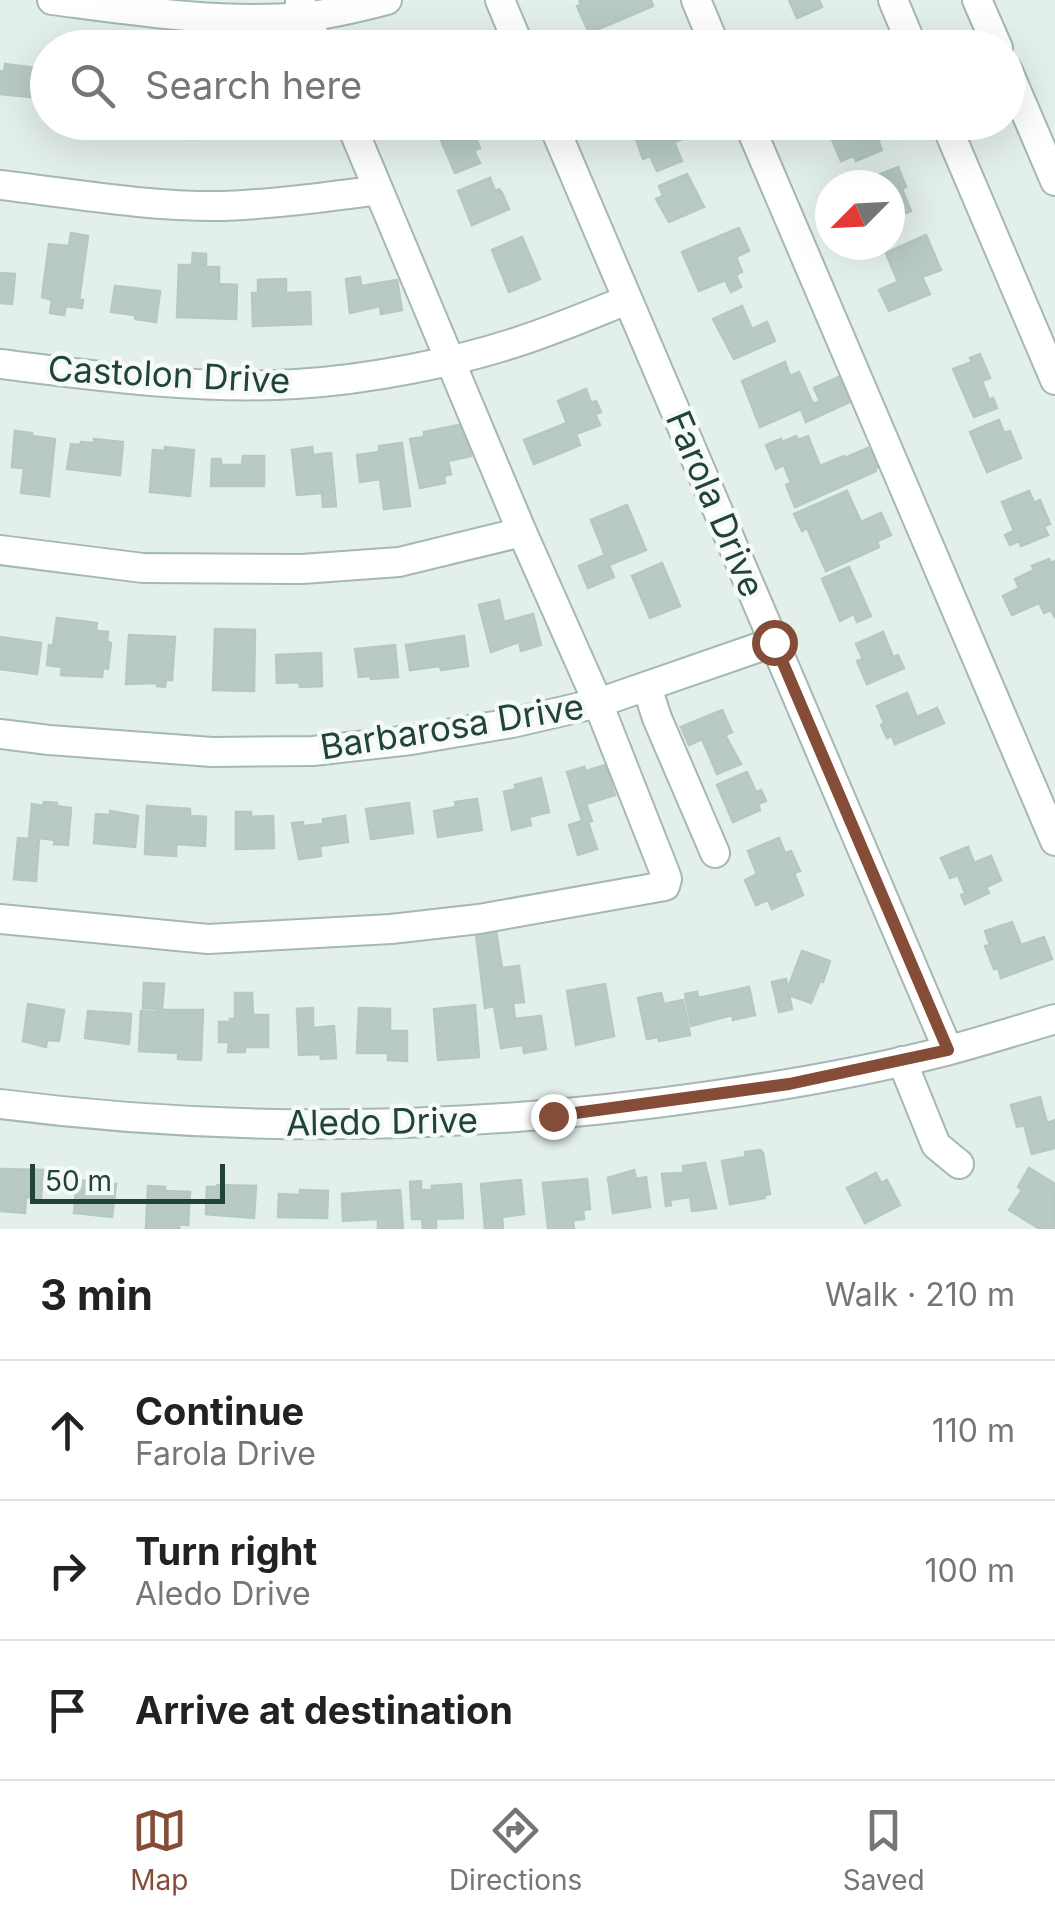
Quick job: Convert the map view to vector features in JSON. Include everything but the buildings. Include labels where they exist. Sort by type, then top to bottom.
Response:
[{"type":"street","points":[[52,0],[184,17],[247,19],[303,8],[387,0]]},
{"type":"street","points":[[500,0],[512,30]]},
{"type":"street","points":[[696,0],[708,30]]},
{"type":"street","points":[[893,0],[906,30]]},
{"type":"street","points":[[977,0],[990,30]]},
{"type":"street","points":[[1025,111],[1055,182]]},
{"type":"street","points":[[0,919],[208,939],[479,920],[664,886],[665,873],[598,703],[357,140]]},
{"type":"street","name":"Farola Drive","points":[[560,140],[948,1050]]},
{"type":"street","points":[[756,140],[1055,841]]},
{"type":"street","points":[[953,140],[1055,380]]},
{"type":"street","points":[[0,185],[116,200],[220,206],[378,190]]},
{"type":"street","name":"Castolon Drive","points":[[0,364],[122,380],[298,384],[450,360],[520,341],[627,300]]},
{"type":"street","points":[[0,550],[143,568],[302,570],[399,562],[522,532]]},
{"type":"street","name":"Barbarosa Drive","points":[[0,734],[212,752],[313,751],[411,740],[512,724],[598,703],[774,642]]},
{"type":"street","points":[[647,687],[714,853]]},
{"type":"street","name":"Aledo Drive","points":[[0,1104],[147,1119],[236,1123],[434,1123],[553,1116],[789,1084],[948,1050],[1055,1019]]},
{"type":"street","points":[[902,1061],[936,1145],[959,1164]]},
{"type":"route","points":[[553,1116],[789,1084],[948,1050],[774,642]]}]
